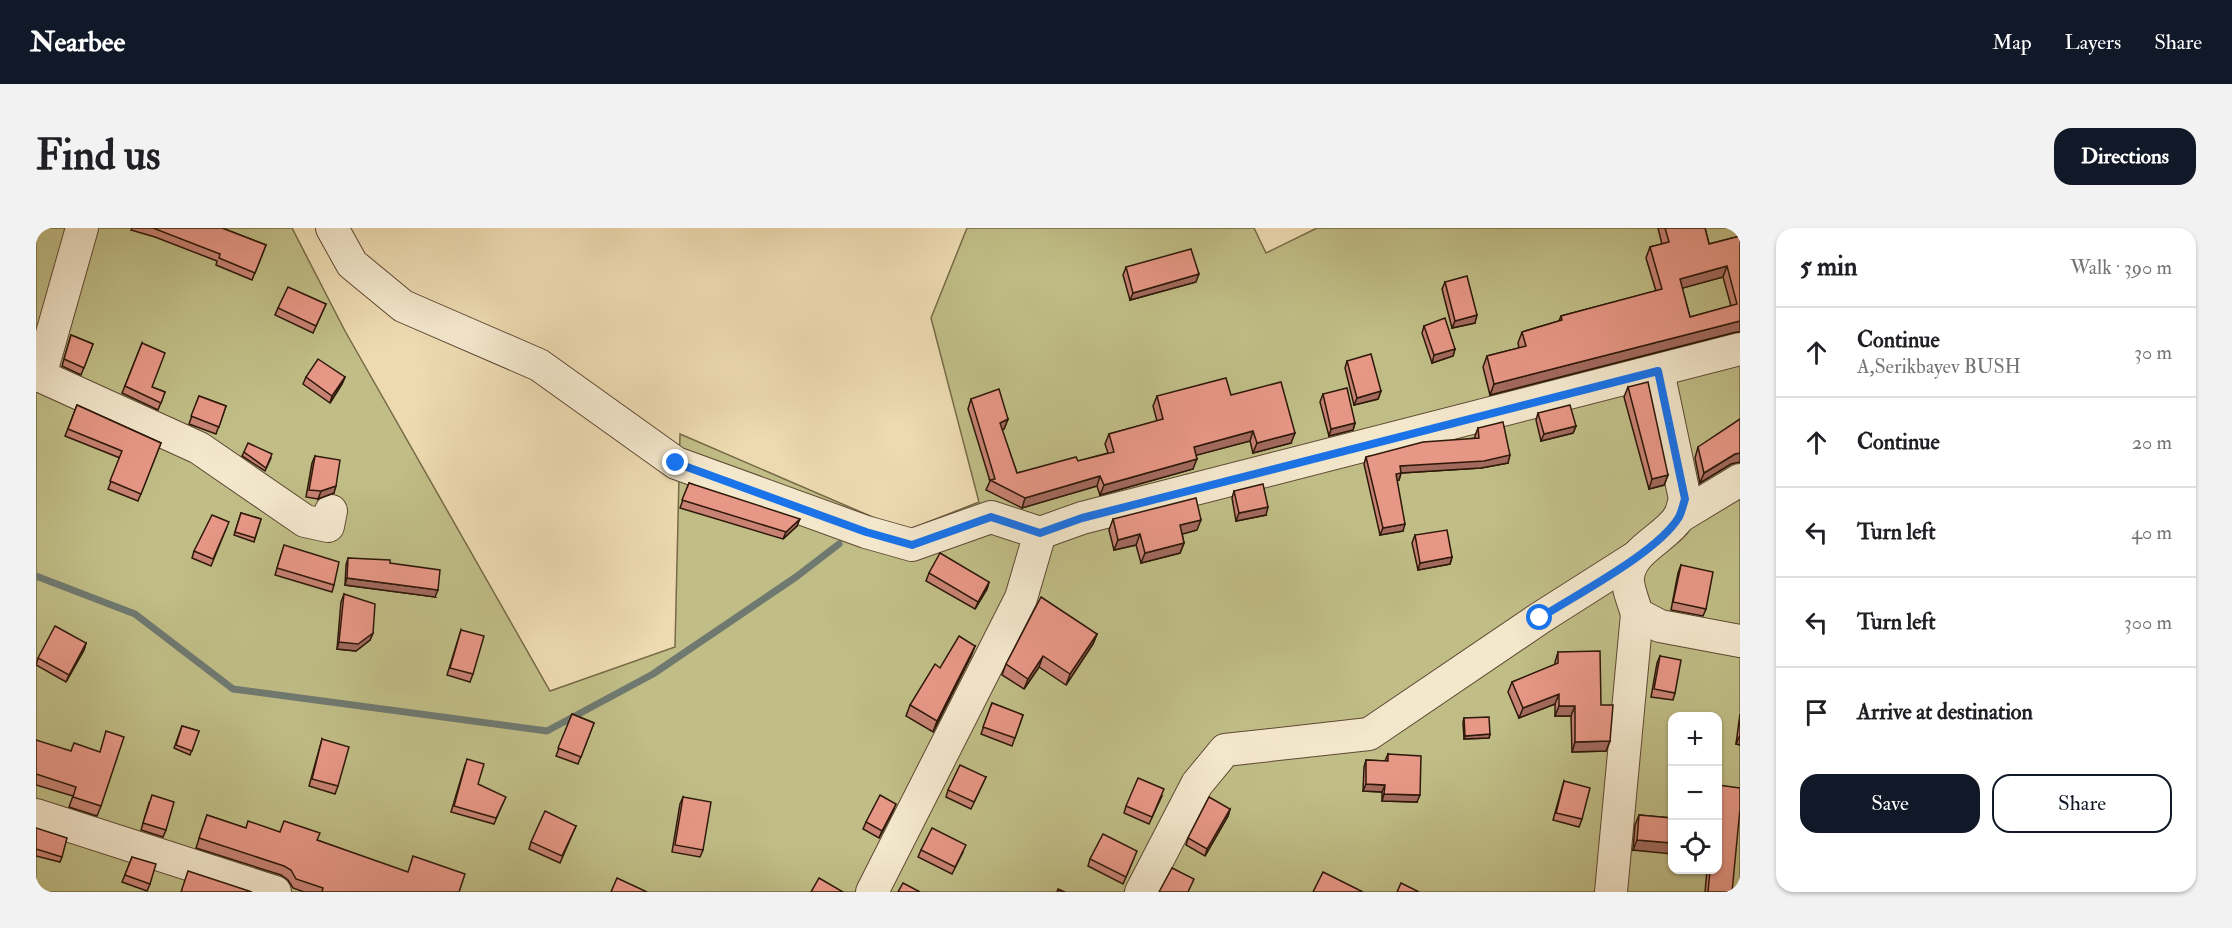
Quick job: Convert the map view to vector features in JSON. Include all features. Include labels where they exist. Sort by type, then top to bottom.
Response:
[{"type":"street","points":[[82,228],[38,375],[200,448],[305,521],[328,526],[331,512]]},
{"type":"street","points":[[332,228],[352,264],[403,306],[539,365],[676,463],[866,532],[912,545],[991,517],[1040,533],[1094,515],[1740,349]]},
{"type":"street","points":[[1658,371],[1685,499],[1679,517]]},
{"type":"street","points":[[1141,892],[1197,784],[1225,750],[1369,734],[1540,618],[1636,557],[1663,535],[1679,517],[1740,480]]},
{"type":"street","points":[[872,892],[1022,598],[1040,533]]},
{"type":"street","points":[[1611,892],[1637,614],[1628,578],[1636,557]]},
{"type":"street","points":[[1637,614],[1660,626],[1740,641]]},
{"type":"street","points":[[36,815],[275,892]]},
{"type":"shaded area","points":[[36,228],[292,228],[345,331],[550,691],[675,647],[680,434],[905,531],[979,502],[931,318],[967,228],[1254,228],[1266,253],[1317,228],[1740,228],[1740,892],[36,892]]},
{"type":"building","points":[[153,228],[222,228],[266,245],[255,273],[219,258],[220,254]]},
{"type":"building","points":[[1665,228],[1705,228],[1709,244],[1740,236],[1740,321],[1494,384],[1487,356],[1526,346],[1522,332],[1562,320],[1561,316],[1662,289],[1650,247],[1669,242]],"holes":[[[1727,266],[1737,304],[1690,317],[1680,279]]]},
{"type":"building","points":[[1191,249],[1199,274],[1133,293],[1126,267]]},
{"type":"building","points":[[1467,276],[1477,315],[1455,321],[1445,282]]},
{"type":"building","points":[[288,287],[326,304],[316,326],[278,308]]},
{"type":"building","points":[[1445,318],[1455,349],[1434,355],[1424,326]]},
{"type":"building","points":[[71,335],[93,344],[84,368],[64,359]]},
{"type":"building","points":[[142,343],[165,353],[152,387],[165,392],[161,403],[125,386]]},
{"type":"building","points":[[1371,354],[1381,391],[1357,398],[1347,361]]},
{"type":"building","points":[[318,359],[345,377],[332,396],[306,377]]},
{"type":"building","points":[[1226,378],[1231,395],[1281,382],[1295,433],[1257,443],[1253,431],[1194,447],[1197,459],[1104,485],[1100,476],[1025,498],[990,480],[995,479],[971,399],[999,389],[1008,419],[1000,423],[1017,473],[1076,457],[1078,461],[1114,452],[1109,434],[1163,419],[1157,396]]},
{"type":"building","points":[[1648,382],[1668,475],[1652,479],[1628,387]]},
{"type":"building","points":[[1347,388],[1355,423],[1331,429],[1323,394]]},
{"type":"building","points":[[199,396],[226,406],[219,427],[191,416]]},
{"type":"building","points":[[77,405],[161,443],[141,494],[110,481],[122,451],[68,429]]},
{"type":"building","points":[[1570,405],[1576,426],[1544,434],[1538,413]]},
{"type":"building","points":[[1740,419],[1740,453],[1704,473],[1698,447]]},
{"type":"building","points":[[1503,422],[1510,455],[1484,461],[1400,466],[1401,473],[1396,474],[1405,524],[1383,528],[1366,457],[1423,442],[1479,438],[1478,428]]},
{"type":"building","points":[[248,443],[272,454],[266,468],[244,452]]},
{"type":"building","points":[[315,456],[340,460],[336,486],[321,491],[309,490]]},
{"type":"building","points":[[689,483],[800,519],[786,532],[682,500]]},
{"type":"building","points":[[1263,484],[1268,507],[1239,513],[1234,491]]},
{"type":"building","points":[[1196,498],[1201,520],[1180,525],[1184,543],[1145,553],[1140,534],[1118,540],[1113,519]]},
{"type":"building","points":[[241,513],[261,519],[255,538],[235,532]]},
{"type":"building","points":[[212,515],[229,522],[213,559],[194,551]]},
{"type":"building","points":[[1447,530],[1452,557],[1420,563],[1415,535]]},
{"type":"building","points":[[284,545],[339,562],[334,585],[277,568]]},
{"type":"building","points":[[940,553],[989,582],[978,602],[929,573]]},
{"type":"building","points":[[348,558],[390,560],[390,563],[440,570],[438,590],[347,578]]},
{"type":"building","points":[[1681,565],[1713,572],[1706,609],[1673,602]]},
{"type":"building","points":[[344,594],[375,604],[373,633],[358,644],[339,642]]},
{"type":"building","points":[[1041,597],[1097,634],[1070,674],[1043,656],[1028,679],[1006,664]]},
{"type":"building","points":[[55,626],[86,643],[69,675],[38,658]]},
{"type":"building","points":[[461,630],[484,636],[473,674],[450,668]]},
{"type":"building","points":[[959,636],[975,646],[937,721],[910,705],[935,664],[940,668]]},
{"type":"building","points":[[1600,651],[1601,705],[1613,705],[1610,741],[1575,742],[1575,706],[1559,706],[1559,694],[1523,708],[1512,682],[1558,663],[1558,652]]},
{"type":"building","points":[[1660,656],[1681,660],[1675,693],[1654,689]]},
{"type":"building","points":[[992,703],[1023,715],[1015,738],[983,727]]},
{"type":"building","points":[[572,714],[594,723],[581,757],[558,748]]},
{"type":"building","points":[[1489,717],[1490,734],[1465,736],[1464,718]]},
{"type":"building","points":[[182,726],[199,731],[192,751],[176,745]]},
{"type":"building","points":[[106,731],[124,737],[101,806],[73,797],[76,787],[36,774],[36,740],[71,751],[74,743],[100,752]]},
{"type":"building","points":[[322,739],[349,747],[338,786],[312,779]]},
{"type":"building","points":[[1388,754],[1421,756],[1420,795],[1384,794],[1385,785],[1366,784],[1366,760],[1388,761]]},
{"type":"building","points":[[467,759],[484,764],[478,784],[506,797],[496,818],[454,806]]},
{"type":"building","points":[[960,765],[986,777],[974,802],[948,790]]},
{"type":"building","points":[[1138,778],[1164,789],[1152,817],[1126,806]]},
{"type":"building","points":[[1564,781],[1590,788],[1582,819],[1556,813]]},
{"type":"building","points":[[1722,786],[1740,788],[1732,892],[1708,892],[1710,874],[1722,874]]},
{"type":"building","points":[[152,795],[174,802],[166,830],[143,823]]},
{"type":"building","points":[[880,795],[896,804],[882,831],[866,822]]},
{"type":"building","points":[[683,797],[711,802],[703,850],[675,845]]},
{"type":"building","points":[[1209,797],[1230,809],[1207,849],[1188,838]]},
{"type":"building","points":[[545,811],[576,826],[562,856],[531,842]]},
{"type":"building","points":[[207,815],[246,828],[248,821],[280,832],[284,821],[320,833],[317,840],[408,872],[413,856],[465,874],[459,892],[322,892],[323,888],[296,879],[291,870],[284,866],[199,838]]},
{"type":"building","points":[[1639,815],[1668,818],[1668,843],[1637,840]]},
{"type":"building","points":[[36,828],[67,838],[62,857],[36,849]]},
{"type":"building","points":[[932,828],[966,845],[955,867],[921,850]]},
{"type":"building","points":[[1103,834],[1137,851],[1126,877],[1090,859]]},
{"type":"building","points":[[132,857],[156,864],[150,884],[125,875]]},
{"type":"building","points":[[1172,868],[1194,879],[1188,892],[1159,892]]},
{"type":"building","points":[[188,871],[252,892],[181,892]]},
{"type":"building","points":[[1323,872],[1363,892],[1313,892]]},
{"type":"building","points":[[617,878],[647,892],[611,892]]},
{"type":"building","points":[[819,878],[843,892],[811,892]]},
{"type":"building","points":[[903,883],[920,892],[898,892]]},
{"type":"building","points":[[1401,883],[1419,892],[1397,892]]},
{"type":"waterway","points":[[36,576],[135,614],[233,689],[547,731],[653,674],[796,577],[839,544]]},
{"type":"route","points":[[676,463],[866,532],[912,545],[991,517],[1040,533],[1082,518],[1658,371],[1685,499],[1679,517],[1663,535],[1636,557],[1540,618]]}]
